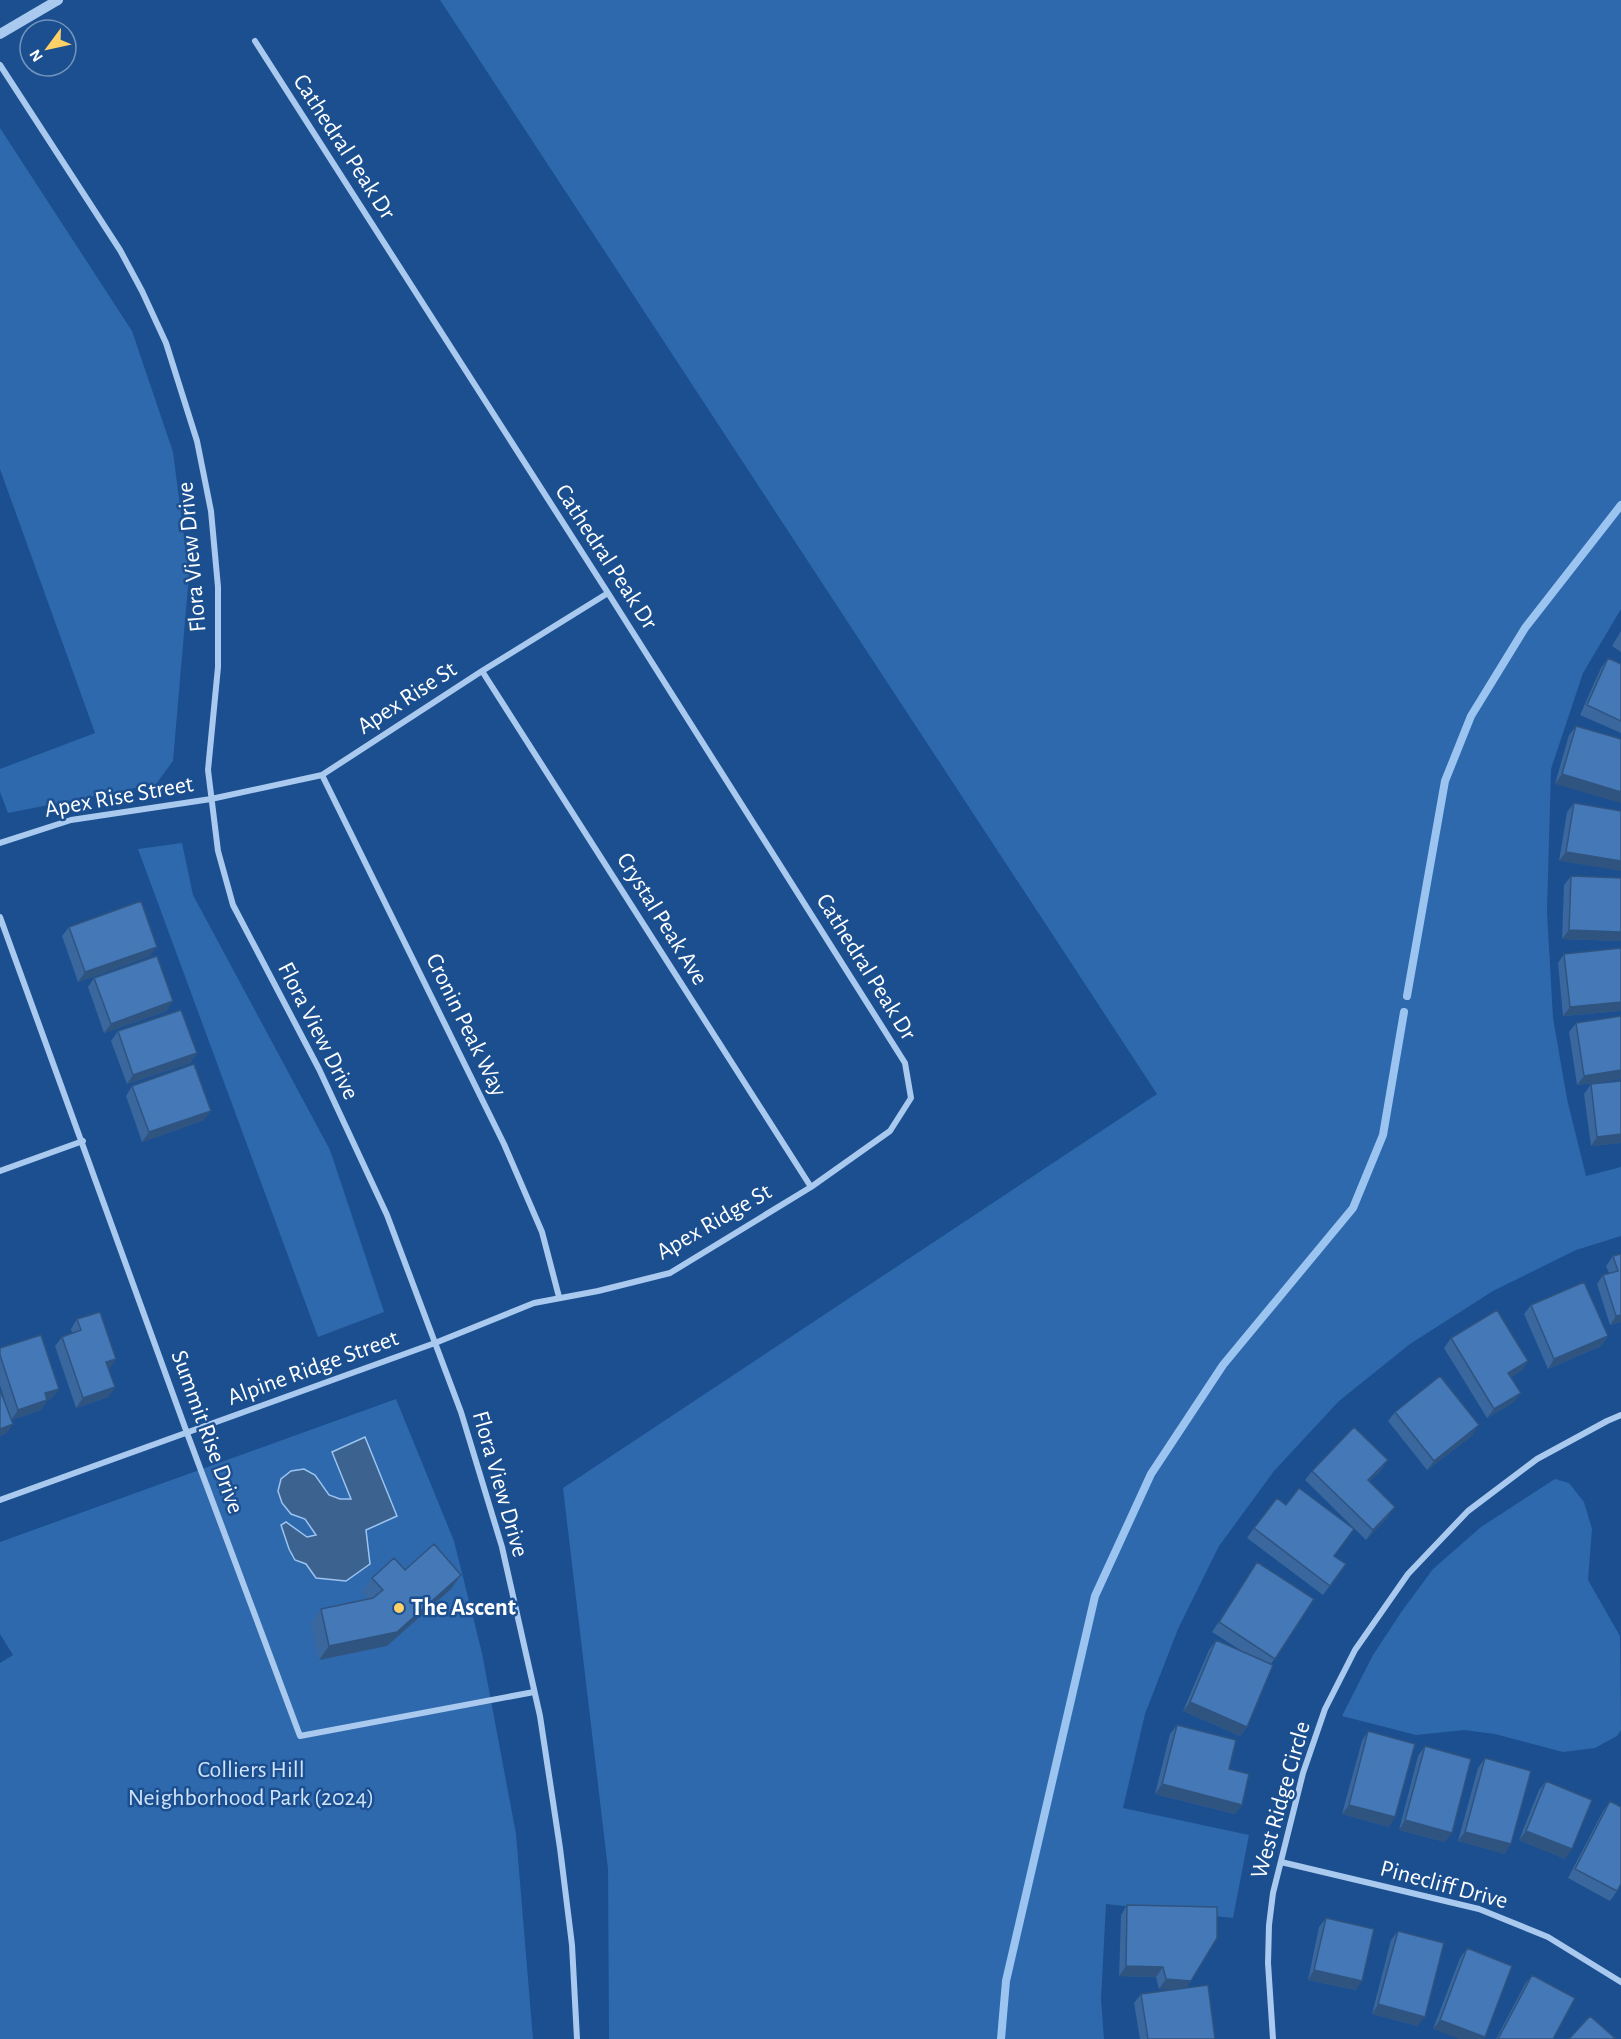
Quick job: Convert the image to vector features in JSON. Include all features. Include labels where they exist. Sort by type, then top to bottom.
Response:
[{"type":"street","points":[[0,34],[58,0]]},
{"type":"street","name":"Cathedral Peak Dr","points":[[255,41],[608,592],[905,1064],[911,1098]]},
{"type":"street","name":"Flora View Drive","points":[[0,65],[120,250],[137,281],[166,343],[197,441],[211,511],[218,587],[218,667],[208,770],[218,851],[233,905],[319,1069],[387,1215],[461,1412],[502,1547],[534,1692],[560,1848],[572,1945],[577,2039]]},
{"type":"street","name":"Apex Rise St","points":[[211,799],[322,775],[608,592]]},
{"type":"street","name":"Crystal Peak Ave","points":[[482,671],[811,1187]]},
{"type":"street","name":"Cronin Peak Way","points":[[322,775],[504,1144],[543,1232],[559,1297]]},
{"type":"street","name":"Apex Rise Street","points":[[0,843],[71,820],[211,799]]},
{"type":"street","name":"Summit Rise Drive","points":[[0,917],[187,1433],[300,1736],[534,1692]]},
{"type":"street","name":"Apex Ridge St","points":[[435,1343],[534,1303],[598,1291],[670,1273],[811,1187],[890,1131],[911,1098]]},
{"type":"street","points":[[0,1171],[83,1141]]},
{"type":"street","name":"Alpine Ridge Street","points":[[0,1500],[435,1343]]},
{"type":"street","name":"West Ridge Circle","points":[[1273,2039],[1269,2006],[1269,1925],[1274,1893],[1303,1773],[1325,1709],[1355,1650],[1408,1574],[1468,1511],[1537,1459],[1621,1415]]},
{"type":"street","name":"Pinecliff Drive","points":[[1281,1862],[1479,1909],[1548,1937],[1621,1982]]},
{"type":"green space","points":[[440,0],[1621,0],[1621,609],[1583,673],[1551,769],[1547,912],[1553,1018],[1567,1099],[1586,1176],[1621,1167],[1621,1236],[1576,1250],[1493,1291],[1410,1344],[1339,1401],[1274,1471],[1219,1546],[1178,1629],[1145,1714],[1123,1808],[1249,1835],[1233,1918],[1106,1904],[1101,1999],[1104,2039],[609,2039],[608,1869],[563,1488],[1157,1094]]},
{"type":"green space","points":[[0,128],[132,331],[173,452],[189,575],[173,761],[156,784],[8,813],[0,792],[0,769],[95,733],[0,469]]},
{"type":"green space","points":[[182,843],[193,895],[330,1150],[384,1312],[318,1337],[138,849]]},
{"type":"green space","name":"Colliers Hill Neighborhood Park (2024)","points":[[396,1399],[454,1541],[482,1653],[516,1834],[533,2039],[0,2039],[0,1663],[13,1655],[0,1634],[0,1542]]},
{"type":"green space","points":[[1555,1479],[1569,1483],[1584,1502],[1592,1529],[1588,1580],[1620,1636],[1621,1730],[1617,1736],[1595,1748],[1563,1752],[1495,1734],[1464,1730],[1416,1735],[1342,1716],[1373,1655],[1433,1569],[1481,1527]]},
{"type":"shaded area","points":[[365,1437],[397,1516],[366,1530],[370,1564],[346,1581],[316,1578],[306,1564],[295,1560],[289,1549],[281,1525],[286,1522],[307,1537],[316,1535],[305,1519],[291,1514],[282,1503],[278,1491],[281,1479],[291,1471],[304,1469],[315,1475],[329,1495],[340,1499],[351,1499],[332,1452]]},
{"type":"building","points":[[1608,658],[1621,664],[1621,721],[1587,705]]},
{"type":"building","points":[[1576,726],[1621,739],[1621,792],[1562,774]]},
{"type":"building","points":[[1574,803],[1621,811],[1621,861],[1566,852]]},
{"type":"building","points":[[1571,876],[1621,878],[1621,932],[1569,930]]},
{"type":"building","points":[[141,901],[157,947],[85,972],[69,927]]},
{"type":"building","points":[[1621,948],[1621,1002],[1570,1007],[1564,954]]},
{"type":"building","points":[[157,956],[173,1001],[111,1024],[94,978]]},
{"type":"building","points":[[181,1010],[197,1053],[133,1075],[118,1031]]},
{"type":"building","points":[[1621,1016],[1621,1070],[1584,1076],[1576,1023]]},
{"type":"building","points":[[194,1064],[211,1111],[149,1132],[132,1086]]},
{"type":"building","points":[[1621,1081],[1621,1134],[1597,1137],[1591,1084]]},
{"type":"building","points":[[1621,1254],[1621,1315],[1616,1316],[1603,1275],[1618,1271],[1613,1256]]},
{"type":"building","points":[[1584,1282],[1608,1336],[1554,1359],[1531,1305]]},
{"type":"building","points":[[1497,1310],[1528,1361],[1508,1373],[1521,1393],[1494,1409],[1451,1338]]},
{"type":"building","points":[[100,1312],[116,1359],[106,1362],[115,1387],[83,1398],[62,1337],[81,1330],[77,1319]]},
{"type":"building","points":[[41,1335],[59,1389],[45,1393],[47,1400],[18,1410],[0,1355],[0,1348]]},
{"type":"building","points":[[1440,1376],[1479,1425],[1434,1461],[1395,1412]]},
{"type":"building","points":[[0,1390],[13,1424],[0,1429]]},
{"type":"building","points":[[1354,1427],[1388,1460],[1368,1480],[1395,1507],[1373,1530],[1312,1471]]},
{"type":"building","points":[[1299,1488],[1354,1529],[1334,1556],[1346,1564],[1330,1586],[1254,1528],[1277,1498],[1286,1505]]},
{"type":"building","name":"The Ascent","points":[[434,1544],[461,1575],[397,1632],[329,1646],[321,1609],[373,1598],[383,1590],[372,1578],[394,1558],[405,1570]]},
{"type":"building","points":[[1257,1562],[1314,1599],[1275,1659],[1219,1622]]},
{"type":"building","points":[[1216,1640],[1273,1665],[1247,1727],[1190,1702]]},
{"type":"building","points":[[1177,1725],[1236,1740],[1229,1769],[1249,1774],[1242,1805],[1162,1784]]},
{"type":"building","points":[[1368,1731],[1415,1744],[1395,1817],[1349,1805]]},
{"type":"building","points":[[1425,1746],[1471,1759],[1452,1833],[1405,1820]]},
{"type":"building","points":[[1485,1758],[1531,1771],[1511,1844],[1465,1832]]},
{"type":"building","points":[[1546,1781],[1592,1800],[1572,1849],[1526,1831]]},
{"type":"building","points":[[1610,1801],[1621,1807],[1621,1884],[1617,1891],[1575,1869]]},
{"type":"building","points":[[1127,1905],[1217,1907],[1217,1938],[1191,1981],[1166,1979],[1163,1967],[1126,1966]]},
{"type":"building","points":[[1326,1918],[1374,1929],[1362,1981],[1314,1970]]},
{"type":"building","points":[[1398,1931],[1444,1943],[1425,2017],[1378,2004]]},
{"type":"building","points":[[1467,1948],[1512,1966],[1485,2037],[1440,2020]]},
{"type":"building","points":[[1532,1975],[1575,1998],[1553,2039],[1498,2039]]},
{"type":"building","points":[[1208,1985],[1215,2039],[1148,2039],[1141,1994]]},
{"type":"building","points":[[1590,2016],[1616,2039],[1569,2039]]},
{"type":"waterway","points":[[1407,996],[1445,781],[1471,716],[1525,628],[1621,505]]},
{"type":"waterway","points":[[1001,2039],[1006,1981],[1095,1596],[1151,1474],[1223,1365],[1353,1208],[1383,1135],[1404,1012]]},
{"type":"place","name":"The Ascent","points":[[399,1608]]}]
